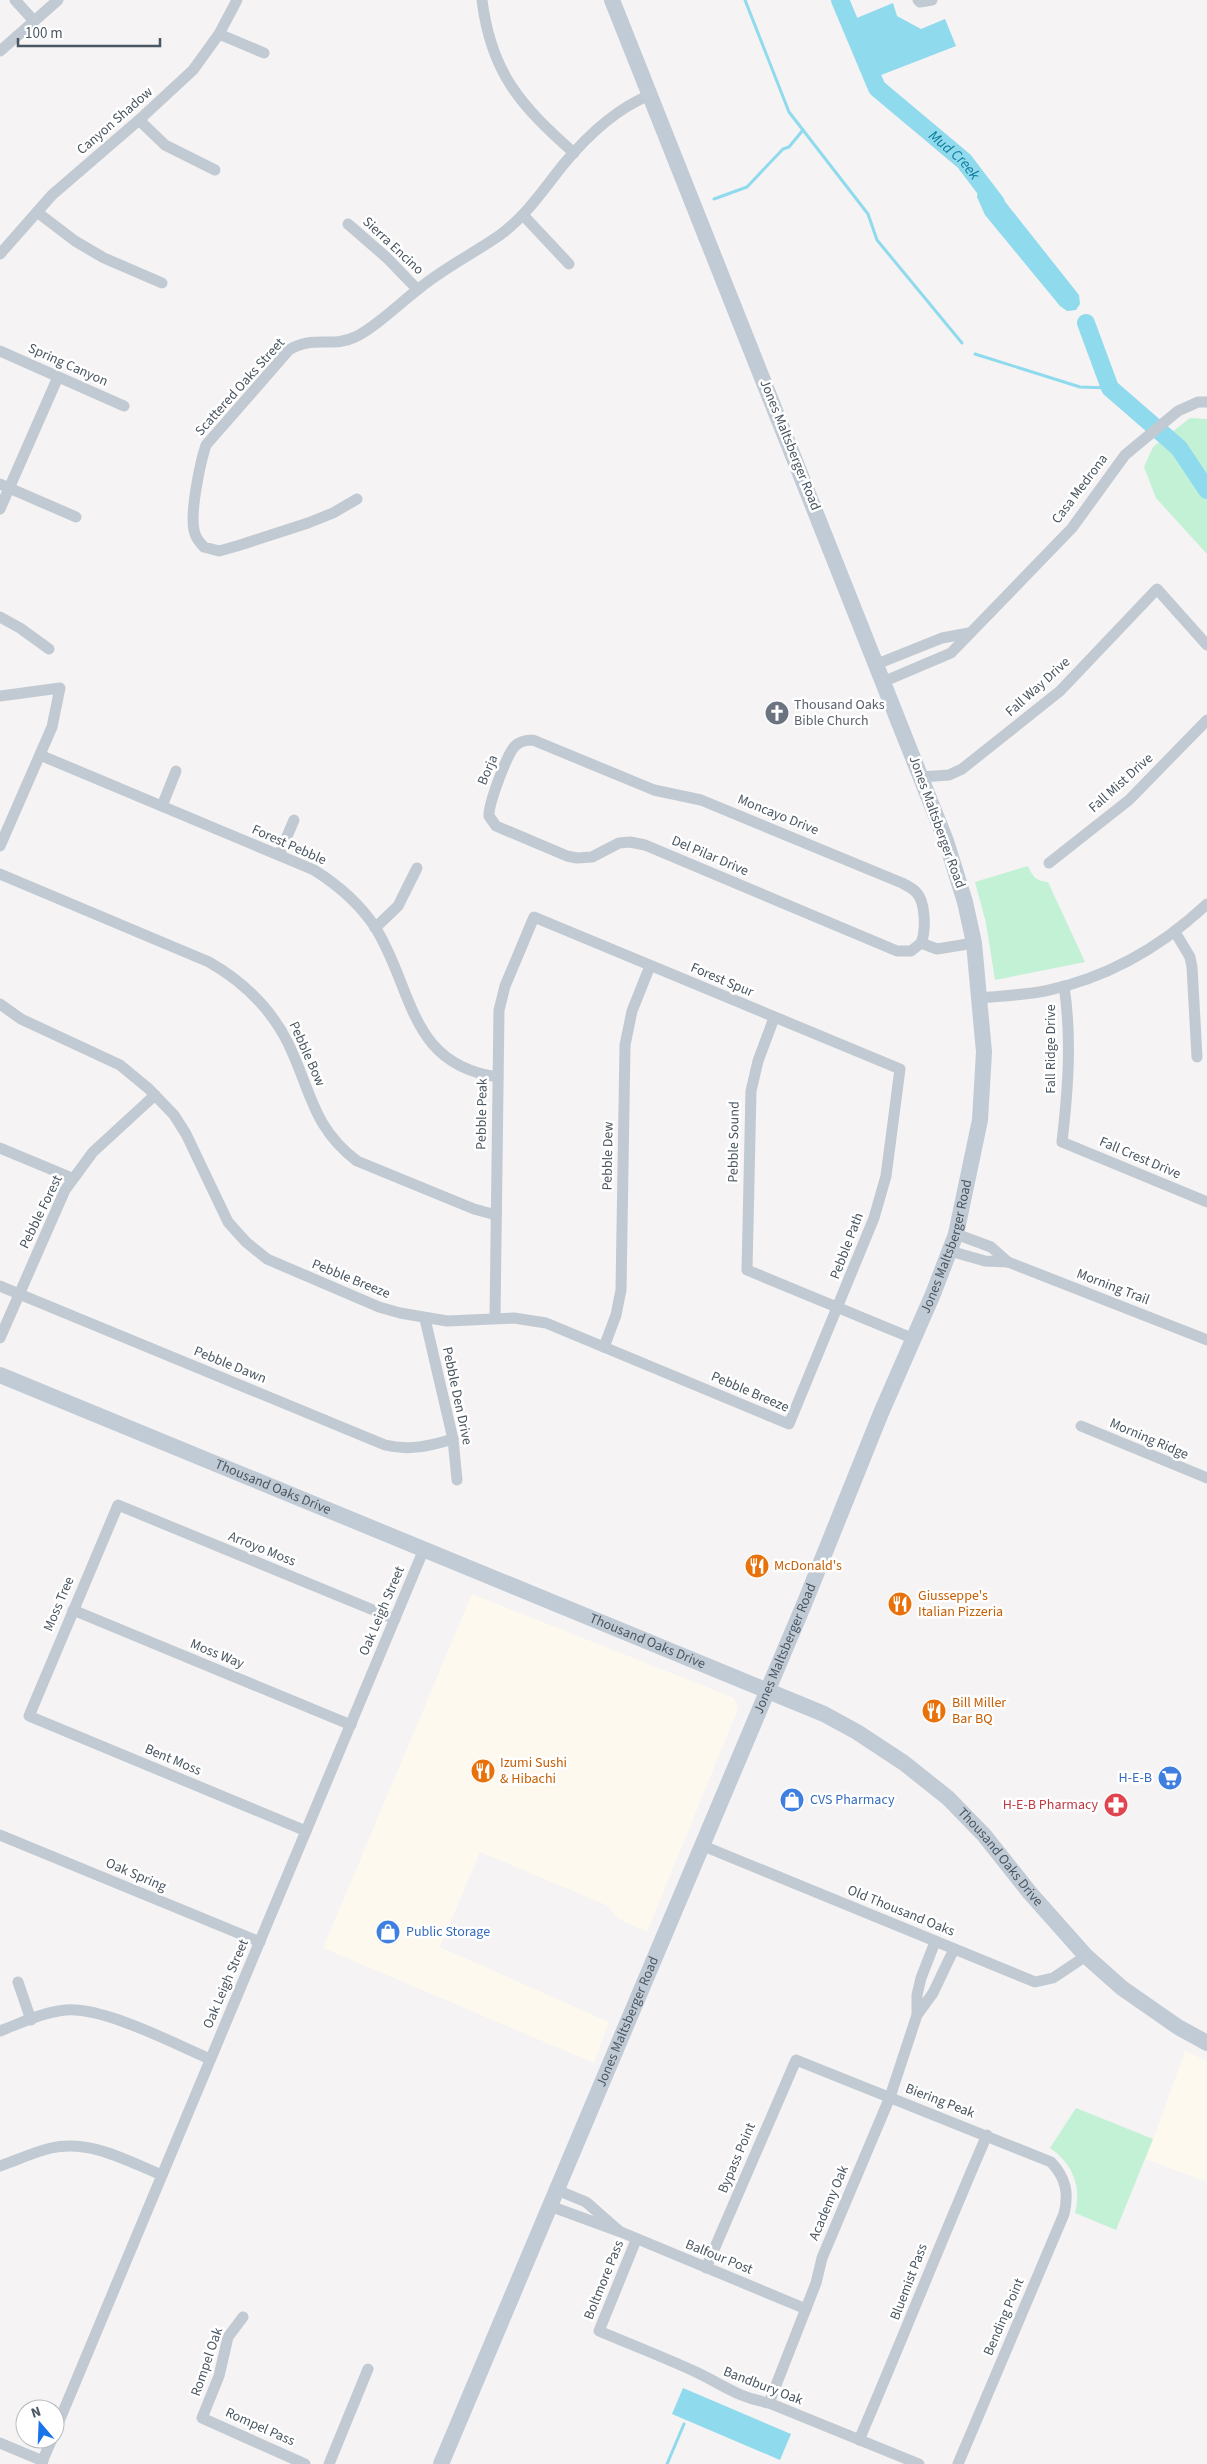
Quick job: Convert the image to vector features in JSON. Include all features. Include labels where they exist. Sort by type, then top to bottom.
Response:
[{"type":"main road","name":"Jones Maltsberger Road","points":[[441,2464],[950,1250],[956,1234],[980,1120],[984,1052],[974,943],[965,902],[946,840],[612,0]]},
{"type":"main road","name":"Thousand Oaks Drive","points":[[0,1375],[824,1714],[857,1732],[904,1763],[948,1798],[984,1835],[1030,1893],[1086,1956],[1122,1988],[1178,2027],[1207,2043]]},
{"type":"street","points":[[15,0],[34,21]]},
{"type":"street","points":[[0,51],[58,0]]},
{"type":"street","name":"Canyon Shadow","points":[[0,254],[52,195],[139,120],[193,70],[219,34],[237,0]]},
{"type":"street","points":[[482,0],[490,44],[502,72],[539,123],[574,153]]},
{"type":"street","points":[[918,0],[920,2],[932,0]]},
{"type":"street","points":[[219,34],[264,53]]},
{"type":"street","name":"Scattered Oaks Street","points":[[357,499],[333,513],[308,523],[219,551],[204,547],[194,531],[193,519],[201,458],[206,445],[289,350],[307,341],[342,341],[355,337],[456,261],[500,235],[523,215],[574,153],[618,111],[650,94]]},
{"type":"street","points":[[139,120],[165,145],[215,170]]},
{"type":"street","points":[[37,212],[75,241],[104,258],[162,283]]},
{"type":"street","points":[[523,215],[569,264]]},
{"type":"street","name":"Sierra Encino","points":[[348,224],[387,258],[417,289]]},
{"type":"street","name":"Spring Canyon","points":[[0,351],[124,406]]},
{"type":"street","points":[[0,509],[5,486],[58,377]]},
{"type":"street","name":"Casa Medrona","points":[[884,682],[951,653],[1072,528],[1125,455],[1178,411],[1198,402],[1207,402]]},
{"type":"street","points":[[5,486],[76,517]]},
{"type":"street","name":"Fall Way Drive","points":[[921,777],[950,775],[962,769],[1034,714],[1060,691],[1157,589],[1207,645]]},
{"type":"street","points":[[0,617],[20,628],[49,649]]},
{"type":"street","points":[[877,664],[942,638],[969,633]]},
{"type":"street","points":[[914,649],[921,666]]},
{"type":"street","points":[[0,696],[60,688],[56,712],[40,755],[0,846]]},
{"type":"street","name":"Fall Mist Drive","points":[[1049,863],[1130,800],[1207,720]]},
{"type":"street","name":"Moncayo Drive","points":[[523,741],[533,740],[654,790],[701,800],[902,882],[917,893],[921,902],[924,935],[920,943]]},
{"type":"street","name":"Borja","points":[[489,816],[490,803],[514,748],[523,741]]},
{"type":"street","name":"Forest Pebble","points":[[40,755],[314,870],[329,880],[356,903],[375,928],[386,948],[420,1028],[431,1044],[452,1062],[465,1068],[498,1077]]},
{"type":"street","points":[[162,806],[176,771]]},
{"type":"street","name":"Del Pilar Drive","points":[[489,816],[500,829],[567,856],[592,857],[619,843],[630,842],[645,845],[897,951],[911,951],[920,943]]},
{"type":"street","points":[[279,855],[294,820]]},
{"type":"street","points":[[375,928],[398,906],[416,868]]},
{"type":"street","name":"Pebble Bow","points":[[0,874],[209,962],[226,972],[255,994],[275,1020],[288,1044],[321,1123],[345,1152],[357,1160],[402,1179],[474,1209],[496,1215]]},
{"type":"street","points":[[980,998],[1043,992],[1102,974],[1133,959],[1175,932],[1207,904]]},
{"type":"street","name":"Pebble Peak","points":[[495,1318],[498,1077],[501,1000],[534,917]]},
{"type":"street","name":"Forest Spur","points":[[534,917],[900,1069]]},
{"type":"street","points":[[1175,932],[1187,950],[1192,968],[1197,1057]]},
{"type":"street","points":[[920,943],[937,949],[974,943]]},
{"type":"street","name":"Pebble Dew","points":[[604,1347],[616,1315],[621,1290],[625,1045],[632,1011],[650,966]]},
{"type":"street","name":"Fall Ridge Drive","points":[[1062,1142],[1069,1075],[1068,1008],[1064,986]]},
{"type":"street","name":"Pebble Breeze","points":[[0,1004],[21,1019],[120,1065],[155,1095],[174,1115],[186,1134],[228,1222],[256,1251],[279,1266],[379,1307],[425,1319],[447,1321],[514,1318],[546,1323],[789,1424]]},
{"type":"street","name":"Pebble Sound","points":[[774,1018],[758,1061],[751,1090],[747,1270],[839,1307]]},
{"type":"street","name":"Pebble Path","points":[[789,1424],[869,1235],[886,1176],[900,1069]]},
{"type":"street","name":"Pebble Forest","points":[[0,1338],[55,1210],[72,1178],[93,1152],[155,1095]]},
{"type":"street","name":"Fall Crest Drive","points":[[1062,1142],[1207,1202]]},
{"type":"street","points":[[0,1148],[72,1178]]},
{"type":"street","name":"Morning Trail","points":[[956,1234],[990,1247],[1008,1262],[1207,1340]]},
{"type":"street","name":"Morning Trail","points":[[950,1250],[985,1261],[1008,1262]]},
{"type":"street","name":"Pebble Dawn","points":[[0,1286],[385,1445],[408,1448],[430,1446],[452,1439]]},
{"type":"street","points":[[839,1307],[914,1339]]},
{"type":"street","name":"Pebble Den Drive","points":[[425,1319],[452,1439],[457,1480]]},
{"type":"street","name":"Morning Ridge","points":[[1081,1426],[1207,1478]]},
{"type":"street","name":"Moss Tree","points":[[29,1716],[118,1506]]},
{"type":"street","name":"Arroyo Moss","points":[[118,1506],[394,1619]]},
{"type":"street","name":"Oak Leigh Street","points":[[65,2407],[424,1549]]},
{"type":"street","name":"Moss Way","points":[[73,1610],[350,1725]]},
{"type":"street","name":"Bent Moss","points":[[29,1716],[306,1831]]},
{"type":"street","name":"Oak Spring","points":[[0,1835],[260,1942]]},
{"type":"street","name":"Old Thousand Oaks","points":[[701,1846],[1035,1982],[1053,1978],[1086,1956]]},
{"type":"street","name":"Academy Oak","points":[[769,2403],[806,2309],[822,2258],[890,2097],[917,2014],[917,1995],[921,1978],[935,1942]]},
{"type":"street","name":"Academy Oak","points":[[917,2014],[933,1993],[954,1949]]},
{"type":"street","points":[[18,1982],[31,2020]]},
{"type":"street","points":[[0,2031],[64,2010],[91,2011],[210,2059]]},
{"type":"street","name":"Biering Peak","points":[[796,2060],[1051,2162],[1064,2180]]},
{"type":"street","name":"Bypass Point","points":[[706,2268],[796,2060]]},
{"type":"street","name":"Bluemist Pass","points":[[860,2440],[910,2320],[922,2285],[987,2135]]},
{"type":"street","points":[[0,2166],[51,2148],[80,2146],[107,2152],[162,2175]]},
{"type":"street","name":"Bending Point","points":[[958,2464],[1064,2214],[1067,2201],[1064,2180]]},
{"type":"street","name":"Balfour Post","points":[[557,2190],[586,2202],[621,2232]]},
{"type":"street","name":"Balfour Post","points":[[550,2206],[621,2232],[636,2240],[806,2309]]},
{"type":"street","name":"Boltmore Pass","points":[[599,2332],[636,2240]]},
{"type":"street","name":"Rompel Oak","points":[[202,2418],[219,2376],[228,2337],[243,2317]]},
{"type":"street","name":"Bandbury Oak","points":[[599,2332],[700,2374],[724,2389],[750,2400],[769,2403],[919,2464]]},
{"type":"street","points":[[329,2464],[368,2369]]},
{"type":"street","name":"Rompel Pass","points":[[202,2418],[305,2464]]},
{"type":"street","points":[[0,2443],[42,2462],[48,2449]]},
{"type":"shaded area","points":[[472,1594],[734,1698],[738,1709],[647,1932],[619,1919],[606,1905],[480,1852],[440,1947],[609,2022],[594,2063],[323,1948]]},
{"type":"shaded area","points":[[1185,2051],[1207,2061],[1207,2182],[1146,2159]]},
{"type":"green space","points":[[1190,418],[1207,419],[1207,554],[1156,498],[1144,467],[1153,447]]},
{"type":"green space","points":[[1028,866],[1035,878],[1048,882],[1085,962],[995,980],[986,923],[975,882]]},
{"type":"green space","points":[[1076,2108],[1153,2139],[1116,2230],[1075,2213],[1077,2194],[1074,2177],[1065,2161],[1050,2148]]},
{"type":"water","points":[[893,3],[897,16],[921,29],[945,19],[956,46],[876,77],[852,20]]},
{"type":"water","points":[[985,183],[995,189],[1079,295],[1080,304],[1076,310],[1067,311],[1060,306],[985,215],[977,197],[978,189]]},
{"type":"water","points":[[683,2388],[791,2434],[780,2460],[672,2414]]},
{"type":"waterway","points":[[745,0],[789,112],[868,214],[877,240],[962,343]]},
{"type":"waterway","name":"Mud Creek","points":[[840,0],[877,88],[964,161],[996,203]]},
{"type":"waterway","points":[[714,199],[747,187],[783,149],[789,147],[803,130]]},
{"type":"waterway","name":"Mud Creek","points":[[1086,323],[1110,388],[1179,448],[1207,490]]},
{"type":"waterway","points":[[975,354],[1080,387],[1110,388]]},
{"type":"waterway","points":[[667,2464],[684,2424]]},
{"type":"place","name":"Thousand Oaks Bible Church","points":[[777,713]]},
{"type":"place","name":"McDonald's","points":[[757,1566]]},
{"type":"place","name":"Giusseppe's Italian Pizzeria","points":[[900,1604]]},
{"type":"place","name":"Bill Miller Bar BQ","points":[[934,1711]]},
{"type":"place","name":"Izumi Sushi & Hibachi","points":[[483,1771]]},
{"type":"place","name":"H-E-B","points":[[1170,1778]]},
{"type":"place","name":"CVS Pharmacy","points":[[792,1800]]},
{"type":"place","name":"H-E-B Pharmacy","points":[[1116,1805]]},
{"type":"place","name":"Public Storage","points":[[388,1932]]}]
